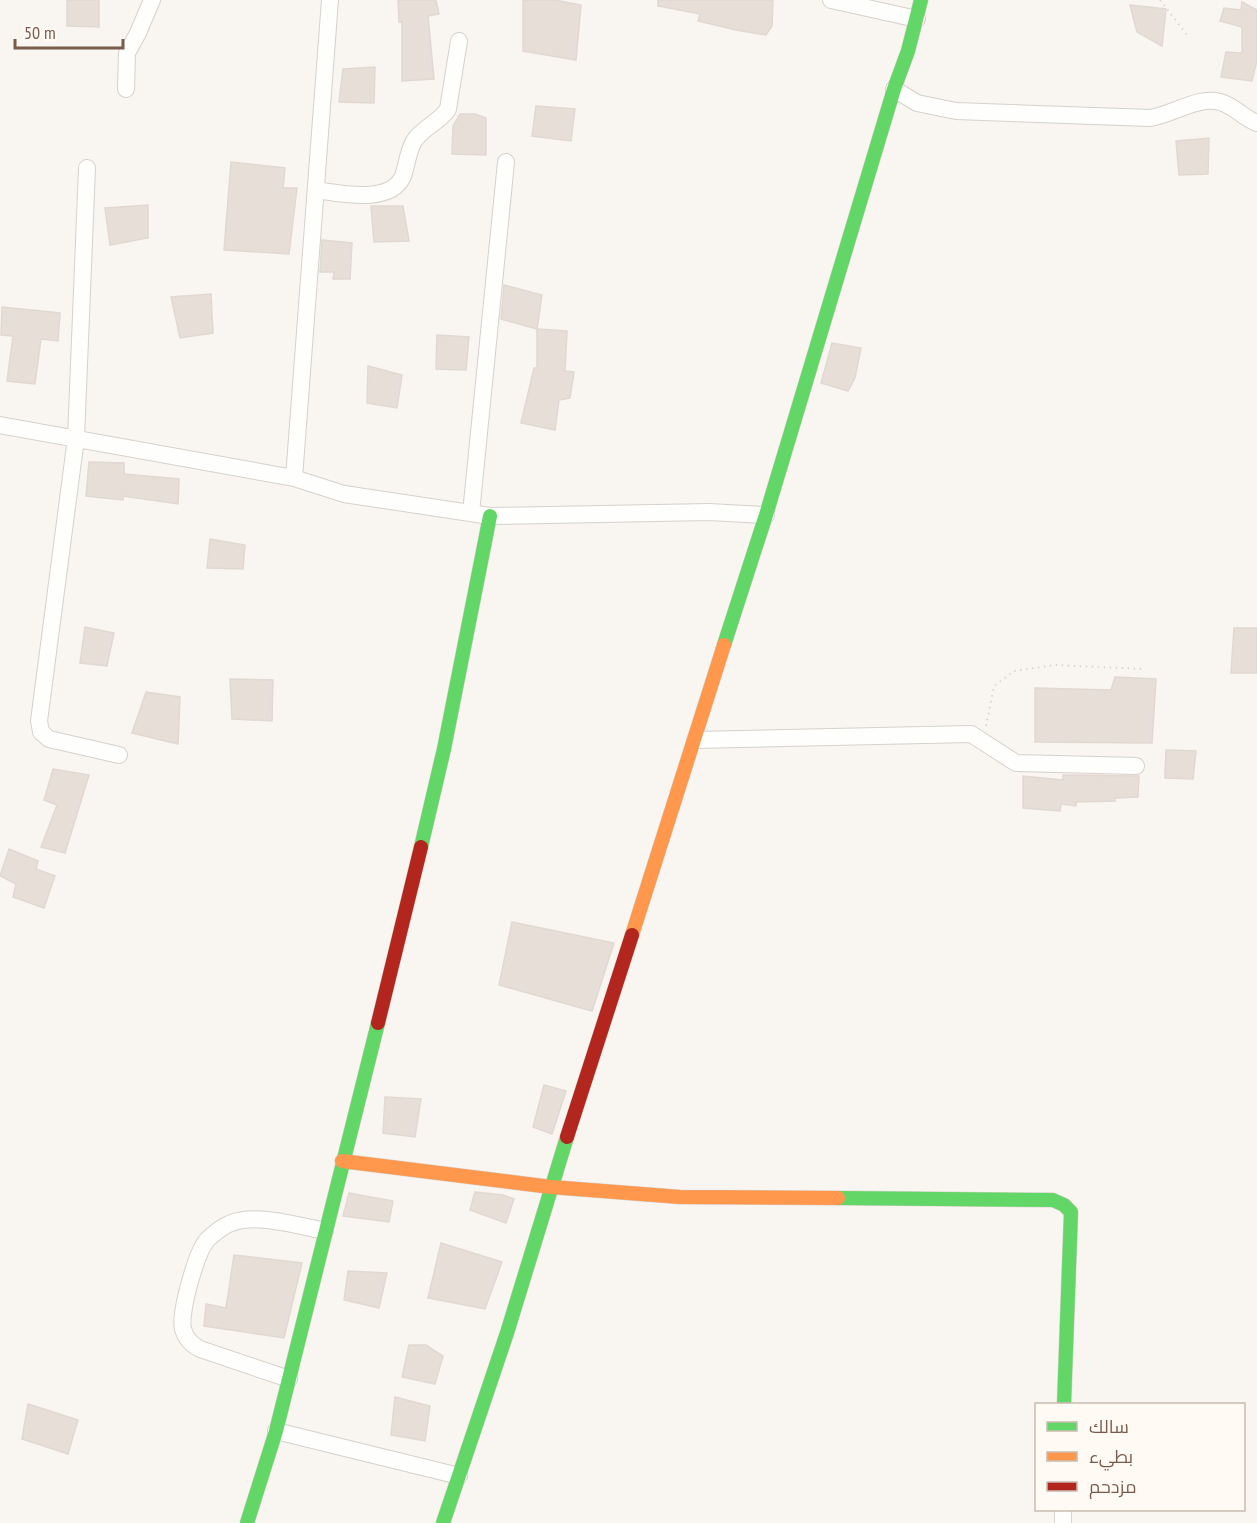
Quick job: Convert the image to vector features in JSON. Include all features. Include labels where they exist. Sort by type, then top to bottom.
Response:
[{"type":"street","points":[[126,89],[127,53],[152,0]]},
{"type":"street","points":[[294,478],[330,0]]},
{"type":"street","points":[[831,0],[917,19]]},
{"type":"street","points":[[443,1523],[507,1333],[551,1187],[766,515],[921,0]]},
{"type":"street","points":[[316,190],[363,196],[383,193],[402,179],[413,142],[448,109],[459,41]]},
{"type":"street","points":[[894,89],[916,103],[936,109],[1018,114],[1150,118],[1188,105],[1217,101],[1239,110],[1257,123]]},
{"type":"street","points":[[471,513],[506,162]]},
{"type":"street","points":[[87,168],[76,438],[39,721],[41,732],[50,739],[119,756]]},
{"type":"street","points":[[0,425],[294,478],[344,494],[490,516],[709,512],[766,515]]},
{"type":"street","points":[[247,1523],[276,1431],[342,1161],[397,950],[444,749],[490,516]]},
{"type":"street","points":[[695,740],[970,734],[1016,763],[1136,766]]},
{"type":"street","points":[[342,1161],[551,1187],[680,1197],[1034,1198],[1053,1200],[1064,1205],[1071,1212],[1064,1403]]},
{"type":"street","points":[[289,1379],[200,1349],[190,1343],[182,1326],[194,1267],[206,1241],[229,1223],[247,1220],[268,1221],[325,1231]]},
{"type":"street","points":[[276,1431],[459,1476]]},
{"type":"path","points":[[1160,0],[1187,35]]},
{"type":"path","points":[[970,734],[988,725],[994,686],[1014,671],[1055,664],[1143,669]]},
{"type":"building","points":[[67,0],[99,0],[99,27],[67,26]]},
{"type":"building","points":[[398,0],[436,0],[439,14],[428,16],[434,79],[402,81],[402,21],[399,22]]},
{"type":"building","points":[[523,0],[555,0],[581,5],[576,60],[523,51]]},
{"type":"building","points":[[658,0],[773,0],[772,26],[766,35],[736,30],[698,21],[700,14],[658,6]]},
{"type":"building","points":[[1242,2],[1257,10],[1257,60],[1252,81],[1221,77],[1226,52],[1242,53],[1242,27],[1220,21],[1224,8],[1241,10]]},
{"type":"building","points":[[1130,5],[1166,9],[1162,46],[1137,32]]},
{"type":"building","points":[[375,67],[374,103],[339,102],[343,69]]},
{"type":"building","points":[[536,106],[575,109],[571,141],[532,136]]},
{"type":"building","points":[[460,114],[475,114],[486,118],[486,155],[452,154],[453,126]]},
{"type":"building","points":[[1209,138],[1208,174],[1179,175],[1176,141]]},
{"type":"building","points":[[231,162],[285,168],[283,188],[297,188],[289,254],[224,250]]},
{"type":"building","points":[[148,205],[148,238],[110,245],[105,208]]},
{"type":"building","points":[[371,206],[403,206],[409,241],[374,242]]},
{"type":"building","points":[[322,240],[352,243],[350,279],[333,279],[334,272],[320,272]]},
{"type":"building","points":[[504,285],[542,295],[537,329],[501,319]]},
{"type":"building","points":[[211,294],[213,333],[180,338],[171,297]]},
{"type":"building","points":[[2,307],[60,313],[58,341],[41,339],[35,384],[7,381],[13,336],[1,335]]},
{"type":"building","points":[[537,329],[567,331],[565,371],[574,372],[570,398],[559,400],[555,430],[521,423],[534,368],[537,368]]},
{"type":"building","points":[[437,335],[469,337],[466,370],[436,369]]},
{"type":"building","points":[[832,343],[861,348],[855,378],[848,391],[821,383]]},
{"type":"building","points":[[368,366],[402,375],[397,408],[367,403]]},
{"type":"building","points":[[89,462],[124,463],[124,474],[179,479],[178,504],[123,496],[123,500],[86,496]]},
{"type":"building","points":[[210,539],[245,545],[243,569],[207,568]]},
{"type":"building","points":[[85,627],[114,633],[107,666],[80,663]]},
{"type":"building","points":[[1234,628],[1257,628],[1257,673],[1231,673]]},
{"type":"building","points":[[1115,677],[1156,679],[1152,743],[1035,742],[1035,688],[1111,690]]},
{"type":"building","points":[[230,679],[273,680],[272,721],[232,719]]},
{"type":"building","points":[[146,692],[180,697],[178,744],[132,733]]},
{"type":"building","points":[[1166,750],[1196,751],[1193,779],[1165,778]]},
{"type":"building","points":[[53,769],[89,775],[65,853],[41,847],[57,805],[44,800]]},
{"type":"building","points":[[1063,775],[1139,776],[1138,797],[1115,798],[1115,801],[1076,802],[1076,806],[1061,804],[1060,811],[1023,808],[1023,776],[1063,780]]},
{"type":"building","points":[[9,849],[38,861],[36,869],[55,876],[44,908],[13,897],[16,884],[0,876]]},
{"type":"building","points":[[512,922],[614,943],[592,1011],[499,985]]},
{"type":"building","points":[[544,1085],[566,1091],[552,1134],[533,1127]]},
{"type":"building","points":[[385,1097],[421,1099],[415,1137],[383,1133]]},
{"type":"building","points":[[475,1192],[503,1195],[514,1199],[506,1223],[470,1210]]},
{"type":"building","points":[[349,1193],[393,1201],[389,1222],[343,1216]]},
{"type":"building","points":[[441,1243],[502,1262],[485,1309],[428,1298]]},
{"type":"building","points":[[234,1255],[302,1263],[284,1338],[204,1326],[206,1304],[226,1308]]},
{"type":"building","points":[[348,1271],[387,1273],[379,1308],[344,1300]]},
{"type":"building","points":[[409,1345],[426,1345],[443,1356],[435,1384],[402,1377]]},
{"type":"building","points":[[395,1397],[430,1406],[425,1441],[391,1435]]},
{"type":"building","points":[[28,1404],[78,1420],[68,1454],[22,1439]]},
{"type":"traffic: fast","points":[[724,645],[766,515],[894,89],[908,51],[921,0]]},
{"type":"traffic: fast","points":[[421,847],[444,749],[490,516]]},
{"type":"traffic: fast","points":[[247,1523],[276,1431],[378,1023]]},
{"type":"traffic: fast","points":[[443,1523],[507,1333],[567,1137]]},
{"type":"traffic: fast","points":[[838,1198],[1053,1200],[1064,1205],[1071,1212],[1064,1403]]},
{"type":"traffic: slow","points":[[632,935],[724,645]]},
{"type":"traffic: slow","points":[[342,1161],[551,1187],[680,1197],[838,1198]]},
{"type":"traffic: jam","points":[[378,1023],[421,847]]},
{"type":"traffic: jam","points":[[567,1137],[632,935]]}]
